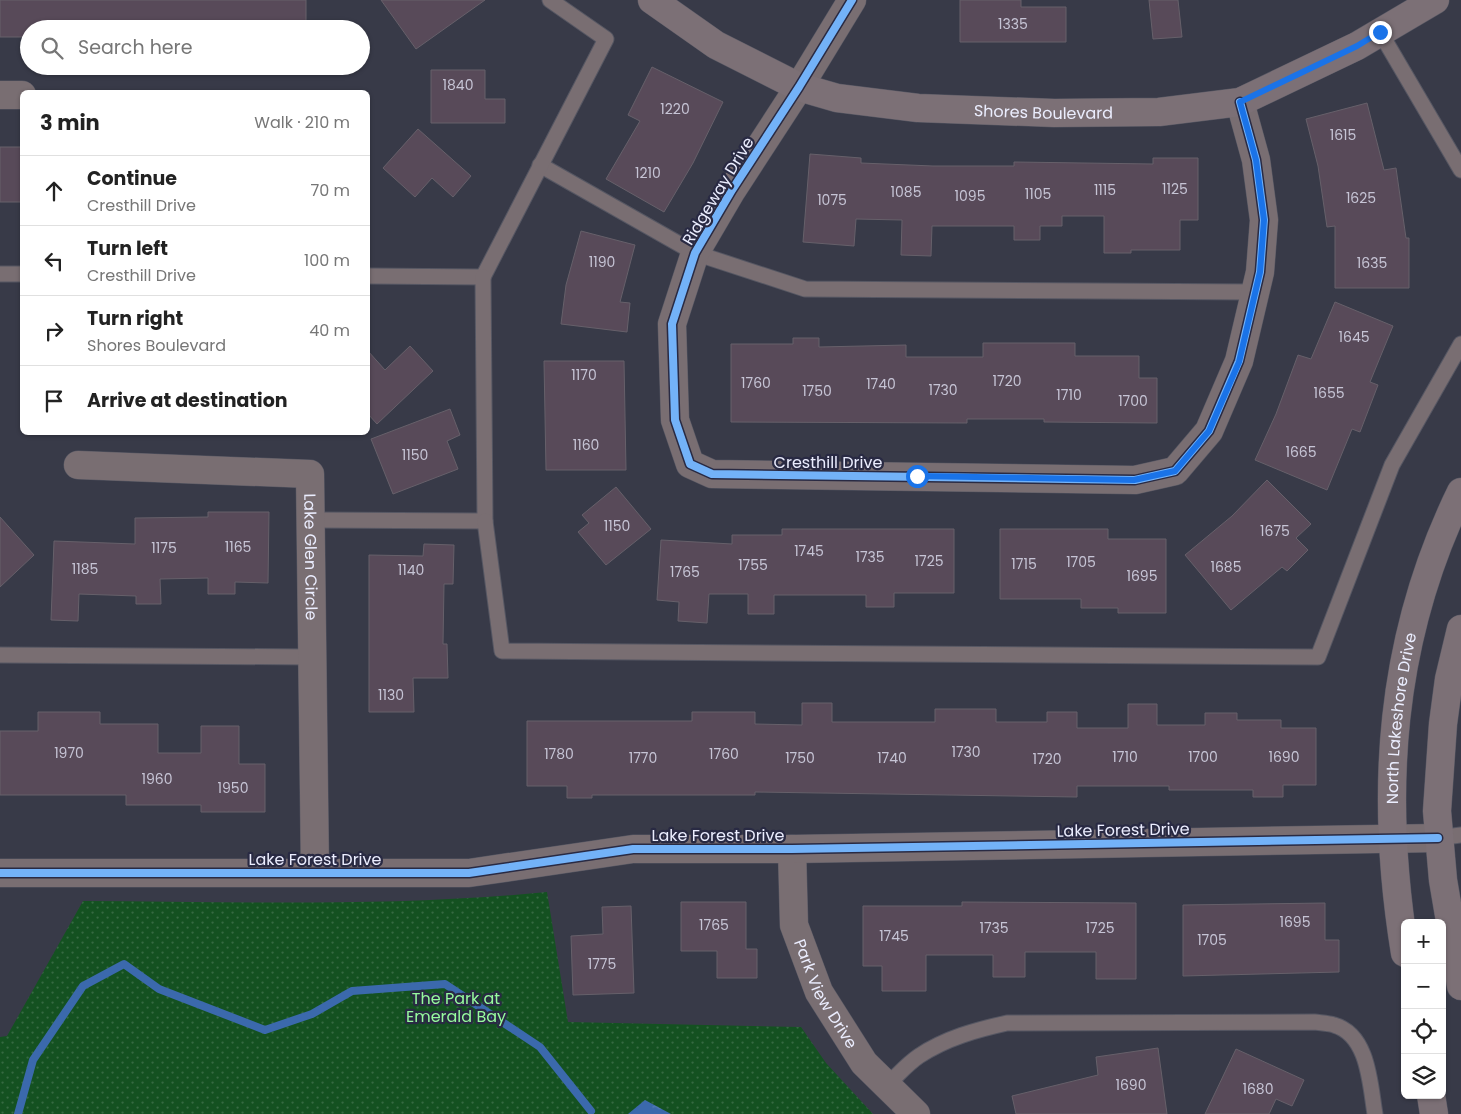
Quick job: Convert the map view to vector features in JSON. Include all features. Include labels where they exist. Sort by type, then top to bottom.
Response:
[{"type":"main road","name":"Shores Boulevard","points":[[652,0],[716,45],[799,88],[837,98],[918,108],[1054,113],[1159,112],[1240,102],[1357,46],[1435,0]]},
{"type":"main road","name":"North Lakeshore Drive","points":[[1401,921],[1391,840],[1393,748],[1408,641],[1428,571],[1461,492]]},
{"type":"main road","points":[[1461,629],[1449,679],[1443,724],[1437,811],[1450,837],[1461,986]]},
{"type":"main road","points":[[1432,1099],[1434,1114]]},
{"type":"street","name":"Ridgeway Drive","points":[[690,464],[675,420],[672,324],[695,253],[732,190],[799,88],[852,0]]},
{"type":"street","points":[[0,94],[20,95]]},
{"type":"street","name":"Cresthill Drive","points":[[690,464],[712,474],[755,476],[1134,480],[1175,471],[1209,431],[1239,362],[1260,272],[1264,220],[1256,160],[1240,102]]},
{"type":"street","name":"Lake Glen Circle","points":[[78,465],[310,474],[315,872]]},
{"type":"street","name":"Lake Forest Drive","points":[[0,873],[469,873],[633,849],[792,849],[1391,840],[1450,837]]},
{"type":"street","name":"Park View Drive","points":[[792,849],[794,925],[819,992],[864,1063],[916,1114]]},
{"type":"lane","points":[[550,0],[606,39],[483,277],[485,522],[502,651],[1318,657],[1392,465],[1461,344]]},
{"type":"lane","points":[[1380,32],[1461,170]]},
{"type":"lane","points":[[540,165],[695,253],[805,289],[1255,292]]},
{"type":"lane","points":[[0,274],[20,274]]},
{"type":"lane","points":[[370,276],[483,277]]},
{"type":"lane","points":[[312,520],[485,522]]},
{"type":"lane","points":[[0,655],[313,657]]},
{"type":"lane","points":[[887,1085],[918,1057],[950,1040],[974,1030],[1007,1024],[1314,1022],[1336,1025],[1348,1032],[1355,1040],[1365,1060],[1375,1114]]},
{"type":"green space","name":"The Park at Emerald Bay","points":[[547,892],[568,1022],[801,1027],[826,1063],[873,1114],[0,1114],[0,1037],[7,1036],[83,901],[373,902],[489,897]]},
{"type":"water","points":[[645,1100],[671,1114],[628,1114]]},
{"type":"building","points":[[0,0],[306,0],[306,20],[20,20],[20,37],[0,37]]},
{"type":"building","points":[[381,0],[485,0],[416,49]]},
{"type":"building","points":[[960,0],[1021,0],[1021,7],[1066,7],[1066,42],[960,42]]},
{"type":"building","points":[[1149,0],[1178,0],[1182,37],[1153,39]]},
{"type":"building","points":[[652,67],[723,102],[693,163],[664,212],[606,179],[640,121],[628,115]]},
{"type":"building","points":[[431,70],[485,70],[485,99],[505,99],[505,123],[431,123]]},
{"type":"building","points":[[1367,103],[1384,170],[1396,168],[1406,238],[1409,238],[1409,288],[1335,288],[1335,226],[1327,227],[1318,166],[1306,119]]},
{"type":"building","points":[[418,129],[471,176],[453,197],[432,178],[415,197],[383,168]]},
{"type":"building","points":[[0,147],[20,147],[20,202],[0,202]]},
{"type":"building","points":[[810,154],[861,158],[861,163],[933,166],[1014,166],[1014,162],[1153,164],[1153,158],[1198,158],[1198,220],[1180,220],[1180,250],[1131,250],[1131,253],[1104,253],[1104,216],[1062,216],[1062,226],[1040,226],[1040,240],[1014,240],[1014,226],[932,226],[931,256],[901,255],[902,220],[856,219],[854,246],[803,242]]},
{"type":"building","points":[[581,231],[635,245],[620,302],[630,303],[627,332],[561,324],[566,285]]},
{"type":"building","points":[[1335,302],[1393,326],[1370,382],[1378,385],[1360,432],[1352,429],[1327,490],[1255,460],[1276,414],[1298,355],[1311,359]]},
{"type":"building","points":[[793,338],[819,338],[819,347],[906,345],[906,357],[983,357],[983,343],[1075,343],[1075,356],[1139,356],[1139,378],[1157,378],[1157,423],[1044,422],[1044,419],[967,419],[967,423],[731,422],[731,344],[793,344]]},
{"type":"building","points":[[410,346],[433,371],[377,424],[370,416],[370,353],[385,370]]},
{"type":"building","points":[[544,361],[624,361],[626,470],[546,470]]},
{"type":"building","points":[[450,409],[460,435],[447,441],[458,469],[393,494],[371,439]]},
{"type":"building","points":[[1267,480],[1311,524],[1296,538],[1308,550],[1287,571],[1282,567],[1231,610],[1185,555],[1232,516]]},
{"type":"building","points":[[616,487],[651,529],[606,565],[578,532],[589,523],[582,515]]},
{"type":"building","points":[[208,512],[269,512],[268,583],[235,582],[235,594],[208,594],[208,578],[160,579],[161,604],[136,604],[136,596],[79,594],[78,621],[51,620],[54,541],[135,544],[135,518],[208,517]]},
{"type":"building","points":[[0,517],[34,555],[0,587]]},
{"type":"building","points":[[782,529],[954,529],[954,593],[894,593],[894,607],[866,607],[866,595],[774,595],[774,614],[748,614],[748,594],[709,594],[707,623],[678,621],[679,602],[657,600],[661,540],[732,544],[732,535],[782,535]]},
{"type":"building","points":[[1000,529],[1108,529],[1108,539],[1166,539],[1166,613],[1118,613],[1118,608],[1081,608],[1081,599],[1000,599]]},
{"type":"building","points":[[424,544],[454,545],[453,584],[444,584],[443,644],[447,644],[448,678],[413,678],[414,712],[369,712],[369,555],[423,556]]},
{"type":"building","points":[[802,703],[832,703],[832,722],[935,722],[935,709],[996,709],[996,722],[1047,722],[1047,712],[1077,712],[1077,728],[1128,728],[1128,704],[1157,704],[1157,725],[1205,725],[1205,713],[1237,713],[1237,720],[1281,720],[1281,728],[1316,728],[1316,785],[1283,785],[1283,797],[1253,797],[1253,790],[1169,790],[1169,786],[1077,786],[1077,797],[755,792],[755,795],[592,795],[592,798],[567,798],[567,786],[527,786],[527,721],[692,721],[692,712],[755,712],[755,724],[802,725]]},
{"type":"building","points":[[38,712],[100,712],[100,724],[158,724],[158,753],[201,753],[201,726],[239,726],[239,764],[265,764],[265,812],[201,812],[201,805],[126,805],[126,795],[0,795],[0,731],[38,731]]},
{"type":"building","points":[[681,902],[746,902],[746,949],[757,949],[757,978],[717,978],[717,951],[681,951]]},
{"type":"building","points":[[962,902],[1136,903],[1136,979],[1096,979],[1096,952],[1025,952],[1025,977],[993,977],[993,955],[926,955],[926,991],[882,991],[882,966],[863,966],[863,906],[962,906]]},
{"type":"building","points":[[1325,903],[1325,940],[1339,940],[1339,972],[1183,976],[1183,905]]},
{"type":"building","points":[[631,906],[634,993],[573,995],[571,936],[603,934],[602,907]]},
{"type":"building","points":[[1158,1048],[1167,1114],[1016,1114],[1012,1096],[1098,1075],[1096,1057]]},
{"type":"building","points":[[1236,1049],[1304,1080],[1292,1106],[1276,1099],[1269,1114],[1205,1114]]},
{"type":"waterway","points":[[18,1114],[33,1060],[83,986],[124,964],[159,989],[265,1030],[312,1014],[352,991],[445,984],[540,1047],[591,1111]]},
{"type":"cycle path","points":[[852,0],[799,87],[732,190],[695,253],[672,324],[675,420],[690,464],[712,474],[1135,480],[1175,471],[1209,431],[1239,361],[1260,272],[1264,220],[1256,160],[1240,102]]},
{"type":"cycle path","points":[[0,873],[469,873],[633,849],[792,849],[1438,838]]},
{"type":"route","points":[[917,476],[1134,480],[1175,471],[1209,431],[1239,362],[1260,272],[1264,220],[1256,160],[1240,102],[1357,46],[1380,32]]}]
